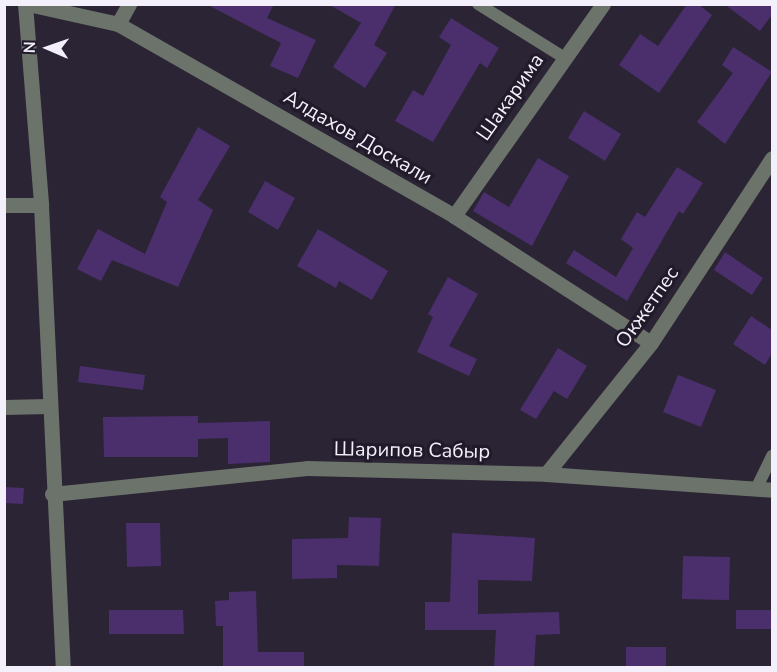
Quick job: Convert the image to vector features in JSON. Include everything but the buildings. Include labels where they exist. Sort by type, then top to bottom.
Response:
[{"type":"street","name":"Алдахов Доскали","points":[[27,4],[118,24],[453,216],[651,343]]},
{"type":"street","points":[[27,4],[41,205],[52,494],[63,668]]},
{"type":"street","points":[[118,24],[129,4]]},
{"type":"street","name":"Шакарима","points":[[453,216],[563,57],[603,4]]},
{"type":"street","name":"Окжетпес","points":[[546,474],[651,343],[772,158]]},
{"type":"street","points":[[4,205],[41,205]]},
{"type":"street","points":[[4,407],[48,406]]},
{"type":"street","name":"Шарипов Сабыр","points":[[52,494],[307,468],[546,474],[772,490]]},
{"type":"lane","points":[[478,4],[563,57]]},
{"type":"lane","points":[[756,489],[772,456]]}]
